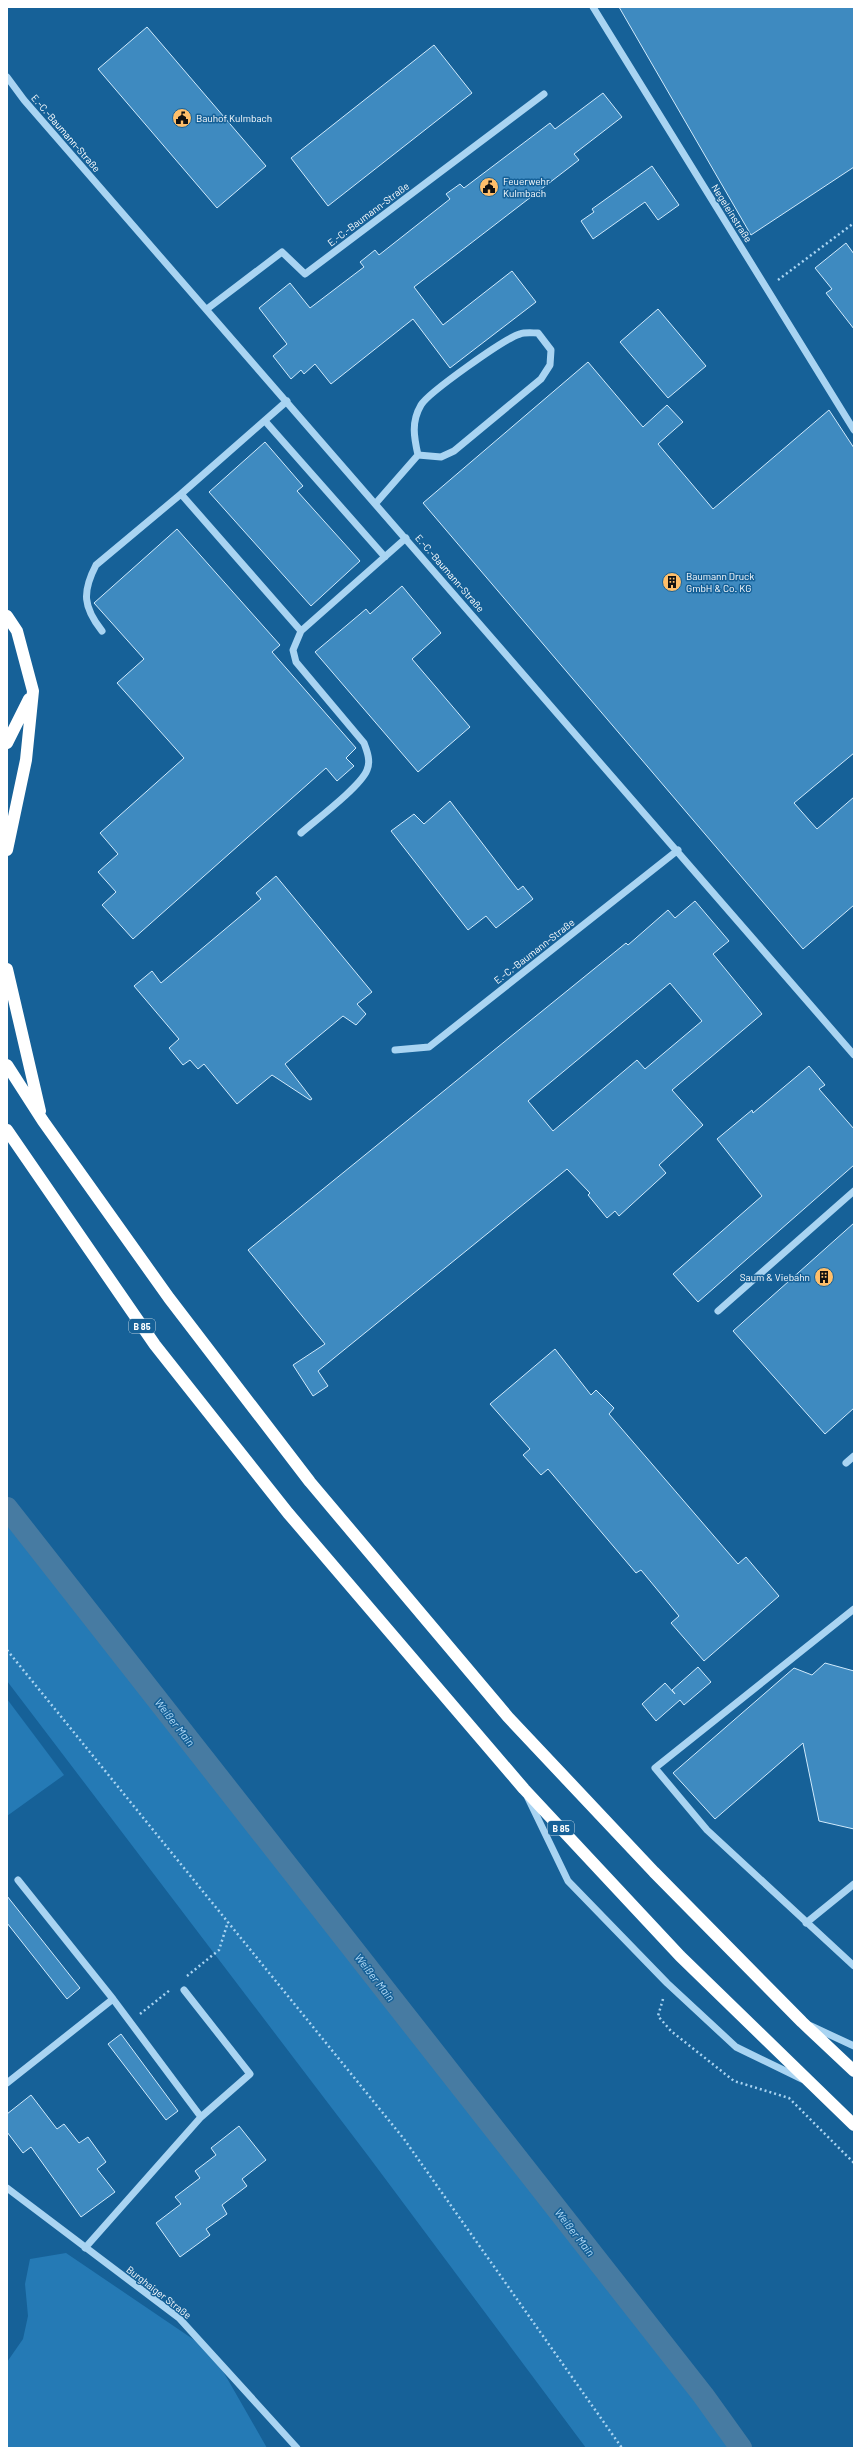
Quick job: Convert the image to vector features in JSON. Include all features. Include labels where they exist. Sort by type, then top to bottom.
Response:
[{"type":"highway","points":[[7,616],[17,631],[33,691],[26,760],[7,850]]},
{"type":"highway","points":[[7,743],[33,691]]},
{"type":"highway","points":[[7,969],[43,1122]]},
{"type":"highway","points":[[7,1065],[43,1122],[169,1298],[310,1482],[508,1717],[654,1872],[802,2022],[854,2071]]},
{"type":"highway","name":"B 85","points":[[7,1130],[155,1345],[288,1513],[524,1789],[680,1956],[810,2084],[854,2125]]},
{"type":"street","name":"Negeleinstraße","points":[[593,7],[854,430]]},
{"type":"street","name":"E.-C.-Baumann-Straße","points":[[7,77],[24,100],[678,850],[854,1055]]},
{"type":"street","name":"E.-C.-Baumann-Straße","points":[[207,309],[282,252],[305,274],[544,94]]},
{"type":"street","points":[[538,333],[551,350],[550,365],[541,379],[454,451],[441,457],[418,455],[412,429],[422,404],[474,361],[505,340],[521,334],[538,333]]},
{"type":"street","points":[[102,631],[90,616],[85,596],[88,581],[96,565],[181,494],[287,401]]},
{"type":"street","points":[[265,421],[385,557]]},
{"type":"street","points":[[376,503],[418,455]]},
{"type":"street","points":[[181,494],[301,631]]},
{"type":"street","points":[[301,833],[359,781],[368,770],[368,755],[364,743],[296,662],[293,650],[301,631],[406,538]]},
{"type":"street","name":"E.-C.-Baumann-Straße","points":[[395,1050],[429,1047],[678,850]]},
{"type":"street","points":[[718,1312],[854,1191]]},
{"type":"street","points":[[846,1463],[854,1456]]},
{"type":"street","points":[[854,1609],[655,1768],[707,1830],[854,1966]]},
{"type":"street","points":[[524,1789],[568,1881],[667,1983],[736,2047],[810,2084]]},
{"type":"street","points":[[18,1880],[113,1999],[201,2117]]},
{"type":"street","points":[[806,1923],[854,1884]]},
{"type":"street","points":[[85,2248],[201,2117],[250,2074],[184,1990]]},
{"type":"street","points":[[7,2083],[113,1999]]},
{"type":"street","points":[[802,2022],[854,2046]]},
{"type":"street","name":"Burghaiger Straße","points":[[7,2188],[179,2318],[297,2448]]},
{"type":"path","points":[[767,289],[854,223]]},
{"type":"path","points":[[7,1650],[404,2139],[622,2448]]},
{"type":"path","points":[[667,1983],[658,2016],[671,2031],[734,2081],[789,2098],[854,2163]]},
{"type":"shaded area","points":[[7,1512],[743,2448],[586,2448],[369,2157],[7,1681]]},
{"type":"shaded area","points":[[7,1699],[64,1775],[7,1816]]},
{"type":"shaded area","points":[[66,2253],[212,2352],[267,2448],[7,2448],[7,2362],[23,2339],[28,2316],[25,2284],[30,2259]]},
{"type":"building","points":[[619,7],[854,7],[854,167],[751,235]]},
{"type":"building","name":"Bauhof Kulmbach","points":[[147,27],[266,166],[217,208],[98,69]]},
{"type":"building","points":[[434,45],[472,93],[328,206],[291,158]]},
{"type":"building","points":[[603,93],[622,117],[574,154],[579,160],[414,287],[443,325],[512,271],[536,302],[450,368],[413,319],[331,384],[315,364],[304,374],[301,370],[291,379],[273,356],[287,344],[259,308],[290,283],[310,308],[364,267],[360,262],[375,250],[379,255],[450,199],[446,194],[460,184],[464,188],[550,123],[555,129]]},
{"type":"building","points":[[652,166],[679,205],[658,220],[645,202],[593,239],[581,221],[594,212],[592,209]]},
{"type":"building","points":[[846,243],[854,254],[854,329],[826,293],[832,289],[815,268]]},
{"type":"building","points":[[658,309],[706,366],[668,398],[620,342]]},
{"type":"building","name":"Baumann Druck GmbH & Co. KG","points":[[588,362],[643,427],[667,405],[683,422],[658,444],[713,509],[829,410],[854,448],[854,753],[794,803],[817,829],[854,797],[854,905],[803,949],[423,503]]},
{"type":"building","points":[[265,442],[303,486],[297,491],[360,561],[311,606],[209,492]]},
{"type":"building","points":[[177,529],[280,645],[272,652],[356,748],[346,758],[354,766],[337,781],[326,768],[133,939],[102,905],[116,892],[98,872],[118,854],[100,833],[184,758],[117,683],[144,659],[94,603]]},
{"type":"building","points":[[402,586],[441,633],[412,659],[470,727],[418,772],[315,652],[366,609],[370,614]]},
{"type":"building","points":[[450,801],[518,890],[523,886],[533,899],[496,928],[486,916],[468,930],[391,831],[414,814],[424,824]]},
{"type":"building","points":[[276,876],[372,992],[357,1004],[366,1014],[356,1025],[343,1016],[285,1064],[312,1099],[310,1100],[272,1075],[237,1104],[204,1064],[198,1069],[190,1060],[183,1065],[169,1048],[179,1039],[134,986],[152,971],[161,983],[261,899],[256,893]]},
{"type":"building","points":[[695,901],[729,941],[713,954],[762,1014],[672,1090],[703,1125],[659,1165],[666,1173],[619,1216],[615,1211],[607,1218],[588,1195],[590,1193],[567,1169],[318,1371],[328,1386],[313,1396],[293,1365],[325,1344],[248,1250],[626,943],[628,945],[668,910],[675,918]],"holes":[[[670,983],[702,1021],[645,1069],[637,1060],[553,1131],[528,1101]]]},
{"type":"building","points":[[809,1066],[825,1085],[819,1089],[854,1129],[854,1165],[698,1302],[673,1274],[762,1196],[717,1139],[752,1110],[753,1113]]},
{"type":"building","name":"Saum & Viebahn","points":[[854,1223],[854,1408],[825,1434],[733,1331]]},
{"type":"building","points":[[555,1349],[591,1395],[596,1390],[614,1408],[609,1414],[738,1564],[746,1557],[779,1596],[704,1661],[671,1623],[679,1616],[641,1570],[636,1573],[548,1469],[541,1475],[523,1455],[530,1449],[490,1404]]},
{"type":"building","points":[[825,1663],[854,1671],[854,1829],[819,1821],[803,1743],[715,1819],[673,1773],[794,1668],[812,1675]]},
{"type":"building","points":[[698,1667],[711,1682],[684,1705],[680,1700],[656,1721],[642,1704],[665,1683],[675,1694],[672,1690]]},
{"type":"building","points":[[7,1896],[80,1988],[67,1999],[7,1923]]},
{"type":"building","points":[[121,2034],[178,2111],[166,2120],[108,2044]]},
{"type":"building","points":[[31,2095],[57,2129],[64,2124],[79,2143],[88,2137],[106,2162],[97,2169],[115,2192],[81,2217],[31,2147],[23,2153],[7,2132],[7,2114]]},
{"type":"building","points":[[239,2126],[266,2160],[242,2179],[247,2186],[222,2205],[227,2214],[206,2229],[210,2235],[180,2257],[156,2223],[181,2204],[175,2197],[200,2178],[195,2171],[216,2155],[211,2148]]},
{"type":"waterway","name":"Weißer Main","points":[[7,1508],[703,2395],[741,2448]]},
{"type":"place","name":"Bauhof Kulmbach","points":[[182,118]]},
{"type":"place","name":"Feuerwehr Kulmbach","points":[[489,187]]},
{"type":"place","name":"Baumann Druck GmbH & Co. KG","points":[[672,582]]},
{"type":"place","name":"Saum & Viebahn","points":[[824,1277]]}]
